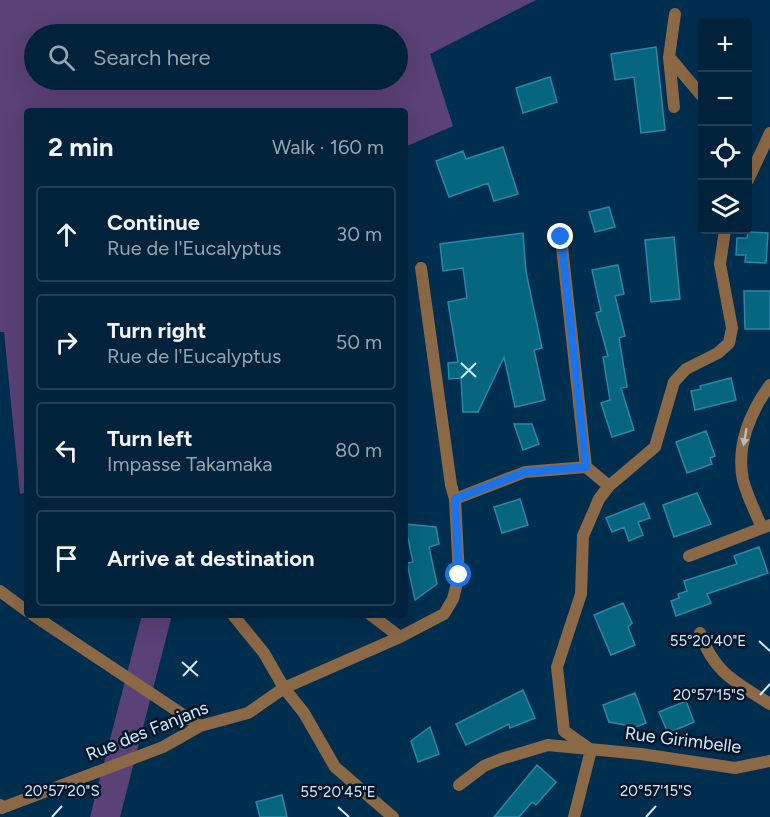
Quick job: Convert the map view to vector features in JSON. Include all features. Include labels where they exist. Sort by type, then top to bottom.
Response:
[{"type":"street","points":[[674,107],[669,57],[675,14]]},
{"type":"street","points":[[669,57],[698,91]]},
{"type":"street","points":[[752,170],[770,133]]},
{"type":"street","points":[[752,154],[757,160]]},
{"type":"street","points":[[574,817],[591,750],[564,731],[557,668],[581,594],[582,536],[599,499],[609,486],[655,447],[675,382],[686,369],[718,353],[729,342],[732,327],[720,264],[724,234]]},
{"type":"street","points":[[561,237],[586,467],[609,486]]},
{"type":"street","name":"Rue des Fanjans","points":[[1,807],[163,747],[200,726],[248,713],[284,688],[400,637],[444,614],[453,599],[459,575],[455,499],[450,485],[421,268]]},
{"type":"street","points":[[689,556],[766,527],[743,480],[742,450],[747,424],[758,401],[770,385]]},
{"type":"street","points":[[455,499],[525,472],[586,467]]},
{"type":"street","points":[[0,591],[24,608]]},
{"type":"street","points":[[38,618],[200,726]]},
{"type":"street","points":[[235,618],[264,653],[284,688],[304,713],[335,767],[393,817]]},
{"type":"street","points":[[375,618],[400,637]]},
{"type":"street","points":[[699,633],[706,652],[720,672],[770,704]]},
{"type":"street","name":"Rue Girimbelle","points":[[459,784],[484,766],[527,750],[561,745],[735,768],[770,760]]},
{"type":"shaded area","points":[[0,0],[536,0],[430,54],[453,126],[408,146],[408,108],[24,108],[24,493],[20,494],[4,332],[0,332]]},
{"type":"shaded area","points":[[141,618],[171,618],[120,817],[90,817]]},
{"type":"building","points":[[656,47],[665,130],[641,133],[634,77],[615,80],[611,54]]},
{"type":"building","points":[[550,77],[557,102],[523,113],[516,88]]},
{"type":"building","points":[[503,147],[518,194],[494,201],[488,183],[449,197],[436,161],[463,151],[466,159]]},
{"type":"building","points":[[609,207],[615,227],[595,232],[589,212]]},
{"type":"building","points":[[752,232],[768,233],[766,263],[745,262],[746,255],[736,255],[737,238],[747,238],[748,234]]},
{"type":"building","points":[[523,233],[526,272],[542,348],[534,350],[545,400],[515,407],[504,357],[478,412],[463,412],[461,378],[449,379],[448,363],[458,362],[448,302],[467,298],[463,268],[443,271],[440,244]]},
{"type":"building","points":[[674,237],[680,299],[651,302],[645,240]]},
{"type":"building","points":[[618,265],[624,294],[615,296],[625,336],[619,338],[627,387],[621,388],[634,430],[612,437],[601,403],[610,400],[603,357],[608,356],[596,313],[601,311],[592,270]]},
{"type":"building","points":[[744,291],[770,291],[770,329],[745,329]]},
{"type":"building","points":[[731,378],[736,400],[695,410],[691,391],[701,389],[700,386]]},
{"type":"building","points":[[514,424],[532,424],[539,444],[523,450]]},
{"type":"building","points":[[706,431],[715,456],[710,458],[712,464],[687,473],[676,442]]},
{"type":"building","points":[[697,493],[711,524],[674,537],[663,505]]},
{"type":"building","points":[[520,499],[528,525],[502,533],[494,507]]},
{"type":"building","points":[[644,503],[650,518],[638,522],[643,535],[629,541],[624,527],[612,532],[606,518]]},
{"type":"building","points":[[408,524],[436,527],[439,544],[429,547],[437,584],[415,600],[408,568],[408,563],[413,562],[408,538]]},
{"type":"building","points":[[759,547],[768,573],[707,594],[711,603],[676,616],[671,601],[679,598],[678,594],[687,591],[684,581],[737,564],[734,556]]},
{"type":"building","points":[[623,603],[632,623],[628,627],[635,645],[611,655],[594,615]]},
{"type":"building","points":[[523,690],[535,718],[510,728],[509,724],[466,745],[456,724]]},
{"type":"building","points":[[635,693],[646,723],[636,727],[609,722],[603,705]]},
{"type":"building","points":[[686,701],[694,722],[668,733],[659,712]]},
{"type":"building","points":[[430,727],[439,754],[418,762],[411,741]]},
{"type":"building","points":[[537,765],[556,782],[536,805],[532,802],[519,817],[494,817]]},
{"type":"building","points":[[282,795],[287,817],[260,817],[256,802]]},
{"type":"route","points":[[459,575],[455,499],[525,472],[562,467],[586,467],[561,237]]}]
